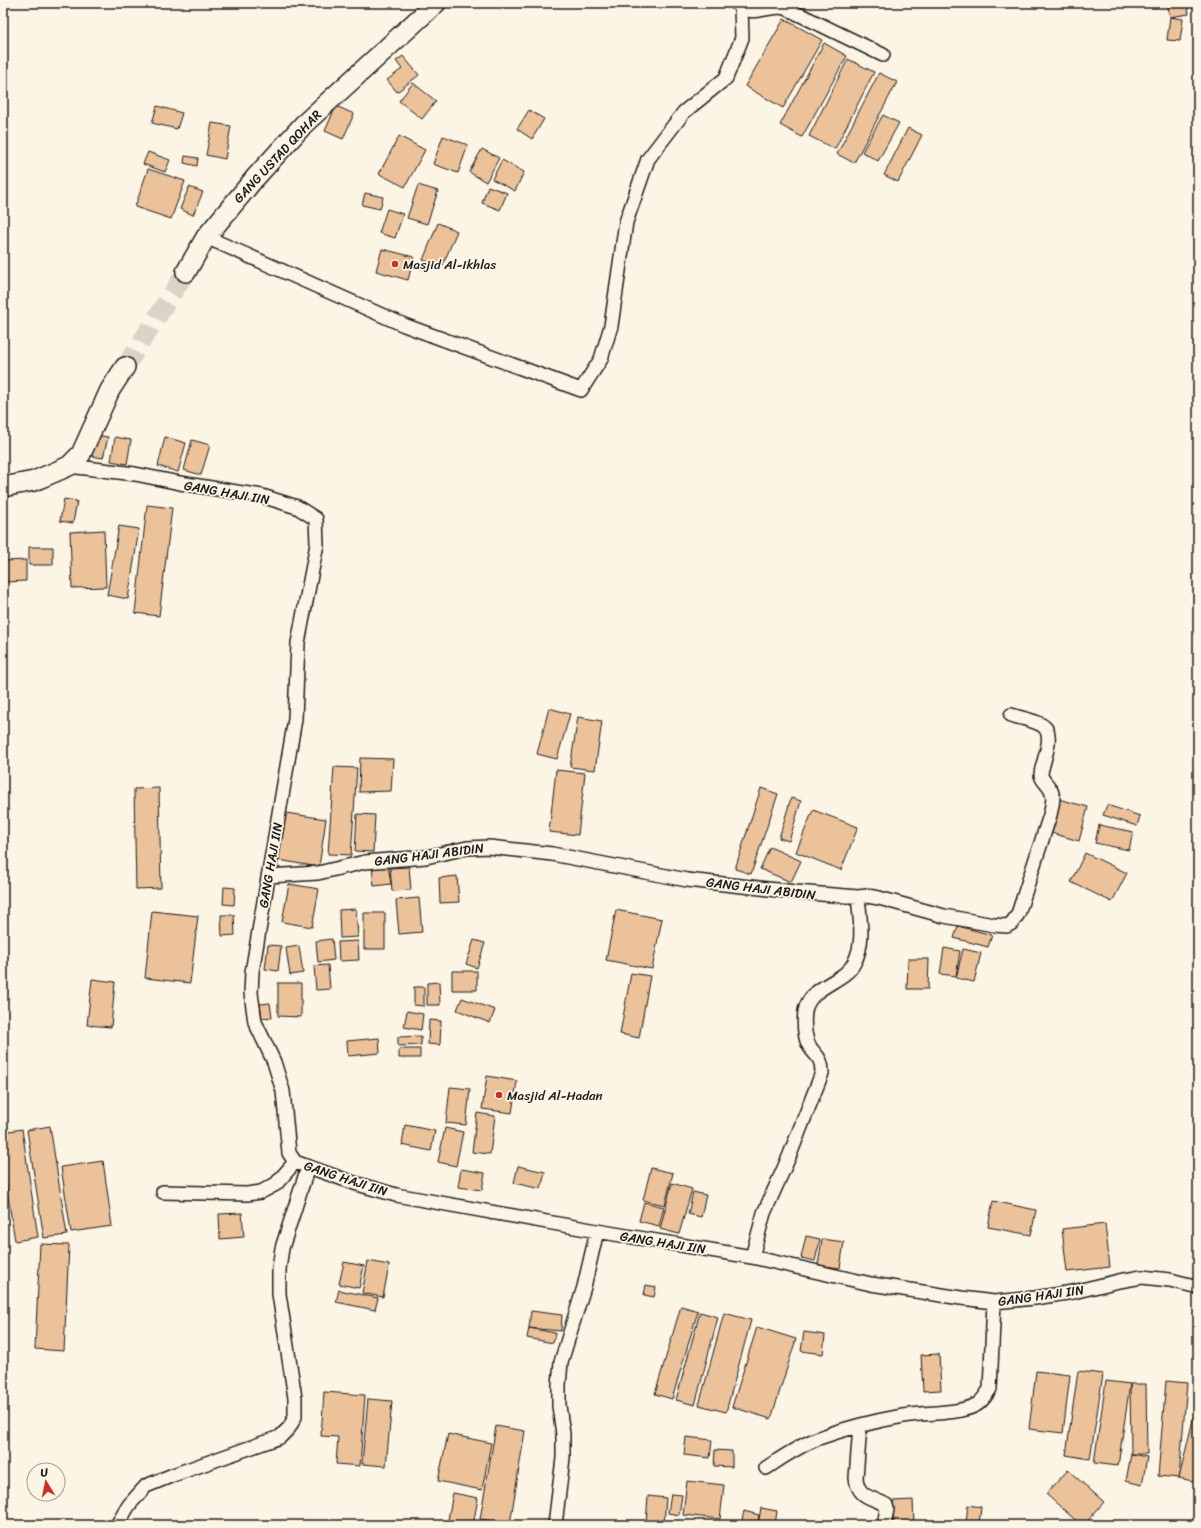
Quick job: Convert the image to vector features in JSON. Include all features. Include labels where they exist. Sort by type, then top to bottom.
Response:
[{"type":"street","name":"GANG USTAD QOHAR","points":[[186,272],[206,237],[254,178],[304,124],[436,3]]},
{"type":"street","points":[[206,237],[404,325],[581,390],[601,359],[611,326],[626,222],[648,159],[684,112],[726,78],[742,38],[739,6]]},
{"type":"street","points":[[739,6],[749,11],[782,7],[786,8],[883,55]]},
{"type":"street","points":[[3,487],[34,482],[70,466],[81,454],[110,390],[125,367]]},
{"type":"street","name":"GANG HAJI IIN","points":[[70,466],[135,474],[262,496],[296,507],[316,519],[317,544],[298,643],[295,720],[252,972],[251,993],[255,1022],[274,1062],[283,1092],[289,1153],[295,1162],[354,1183],[396,1195],[752,1257],[871,1284],[994,1302],[1073,1292],[1142,1277],[1170,1280],[1198,1287]]},
{"type":"street","name":"GANG HAJI ABIDIN","points":[[268,876],[318,873],[365,862],[426,857],[467,848],[489,847],[552,854],[687,880],[796,892],[858,897],[867,896],[944,916],[1007,926],[1012,924],[1018,914],[1053,802],[1051,789],[1041,775],[1049,740],[1047,728],[1011,715]]},
{"type":"street","points":[[752,1257],[764,1212],[789,1157],[822,1073],[820,1059],[807,1041],[805,1030],[806,1009],[816,992],[847,973],[855,963],[860,946],[862,922],[858,897]]},
{"type":"street","points":[[163,1192],[247,1194],[262,1192],[276,1184],[295,1162]]},
{"type":"street","points":[[117,1525],[129,1505],[146,1486],[280,1437],[289,1428],[295,1417],[295,1398],[279,1294],[279,1269],[282,1248],[308,1167]]},
{"type":"street","points":[[554,1525],[563,1458],[563,1434],[559,1406],[561,1362],[584,1287],[597,1231]]},
{"type":"street","points":[[766,1468],[798,1448],[819,1438],[860,1426],[904,1416],[940,1413],[976,1405],[983,1399],[990,1389],[994,1302]]},
{"type":"street","points":[[860,1426],[856,1478],[857,1487],[863,1495],[886,1505],[887,1509],[884,1525]]},
{"type":"building","points":[[1167,3],[1187,3],[1189,14],[1170,17]]},
{"type":"building","points":[[1170,17],[1183,19],[1180,41],[1167,40]]},
{"type":"building","points":[[784,19],[822,40],[783,108],[745,86]]},
{"type":"building","points":[[824,43],[847,56],[802,137],[780,125]]},
{"type":"building","points":[[403,56],[419,75],[397,92],[387,80],[402,69],[396,61]]},
{"type":"building","points":[[848,59],[874,72],[835,149],[809,136]]},
{"type":"building","points":[[879,73],[897,82],[854,163],[837,154]]},
{"type":"building","points":[[413,83],[436,101],[422,119],[399,101]]},
{"type":"building","points":[[157,106],[182,113],[177,129],[152,123]]},
{"type":"building","points":[[336,106],[354,114],[343,139],[325,131]]},
{"type":"building","points":[[529,110],[544,119],[532,139],[517,129]]},
{"type":"building","points":[[883,115],[899,123],[878,161],[862,152]]},
{"type":"building","points":[[212,123],[231,126],[225,159],[206,155]]},
{"type":"building","points":[[908,128],[922,135],[898,182],[884,175]]},
{"type":"building","points":[[399,136],[425,150],[405,187],[379,174]]},
{"type":"building","points":[[443,136],[468,145],[458,173],[433,164]]},
{"type":"building","points":[[482,149],[499,158],[486,182],[469,172]]},
{"type":"building","points":[[148,152],[170,160],[165,172],[143,164]]},
{"type":"building","points":[[185,156],[198,158],[197,166],[184,163]]},
{"type":"building","points":[[502,160],[524,172],[515,191],[492,179]]},
{"type":"building","points":[[148,169],[185,181],[171,219],[135,207]]},
{"type":"building","points":[[418,185],[438,191],[427,224],[407,218]]},
{"type":"building","points":[[488,186],[507,193],[500,210],[482,203]]},
{"type":"building","points":[[189,187],[203,192],[193,215],[180,209]]},
{"type":"building","points":[[365,193],[383,197],[380,209],[362,205]]},
{"type":"building","points":[[387,209],[403,214],[395,238],[379,233]]},
{"type":"building","points":[[438,223],[457,231],[442,267],[423,260]]},
{"type":"building","name":"Masjid Al-Ikhlas","points":[[382,249],[414,257],[408,280],[376,271]]},
{"type":"building","points":[[95,435],[108,437],[103,458],[91,456]]},
{"type":"building","points":[[115,437],[131,440],[127,464],[111,461]]},
{"type":"building","points":[[165,437],[186,443],[178,472],[158,466]]},
{"type":"building","points":[[192,440],[210,445],[201,475],[184,470]]},
{"type":"building","points":[[64,499],[77,501],[73,523],[60,521]]},
{"type":"building","points":[[147,505],[172,508],[159,616],[135,613]]},
{"type":"building","points":[[119,526],[139,529],[128,599],[107,595]]},
{"type":"building","points":[[104,530],[106,587],[72,588],[70,532]]},
{"type":"building","points":[[29,547],[53,547],[53,565],[29,565]]},
{"type":"building","points":[[26,560],[26,581],[6,582],[5,561]]},
{"type":"building","points":[[549,708],[570,714],[557,759],[537,754]]},
{"type":"building","points":[[578,717],[602,721],[595,770],[570,767]]},
{"type":"building","points":[[360,758],[393,759],[391,791],[359,792]]},
{"type":"building","points":[[334,767],[357,768],[351,855],[328,854]]},
{"type":"building","points":[[556,770],[585,773],[578,835],[549,832]]},
{"type":"building","points":[[159,788],[161,888],[136,889],[134,789]]},
{"type":"building","points":[[761,788],[778,794],[751,874],[735,869]]},
{"type":"building","points":[[791,798],[801,801],[789,841],[779,838]]},
{"type":"building","points":[[1058,799],[1088,807],[1079,841],[1048,832]]},
{"type":"building","points":[[1107,805],[1140,816],[1137,826],[1103,815]]},
{"type":"building","points":[[813,810],[858,827],[841,870],[796,852]]},
{"type":"building","points":[[286,813],[326,819],[319,867],[278,860]]},
{"type":"building","points":[[357,814],[375,815],[373,852],[355,851]]},
{"type":"building","points":[[1099,825],[1133,832],[1129,850],[1095,843]]},
{"type":"building","points":[[770,847],[801,861],[791,882],[760,869]]},
{"type":"building","points":[[1085,853],[1127,873],[1112,902],[1071,882]]},
{"type":"building","points":[[388,865],[391,884],[374,886],[372,867]]},
{"type":"building","points":[[409,867],[411,890],[392,891],[390,868]]},
{"type":"building","points":[[457,876],[459,902],[440,903],[439,878]]},
{"type":"building","points":[[289,884],[319,889],[312,927],[282,922]]},
{"type":"building","points":[[224,887],[235,888],[234,905],[223,904]]},
{"type":"building","points":[[419,898],[422,932],[399,934],[396,900]]},
{"type":"building","points":[[356,909],[358,937],[340,938],[339,910]]},
{"type":"building","points":[[616,910],[662,919],[652,969],[606,960]]},
{"type":"building","points":[[152,911],[198,916],[190,983],[145,978]]},
{"type":"building","points":[[364,913],[385,913],[385,949],[364,949]]},
{"type":"building","points":[[221,915],[234,915],[235,935],[222,936]]},
{"type":"building","points":[[958,926],[992,935],[988,947],[954,938]]},
{"type":"building","points":[[332,939],[334,960],[318,962],[316,941]]},
{"type":"building","points":[[474,940],[485,943],[477,968],[466,964]]},
{"type":"building","points":[[358,941],[359,960],[339,961],[338,942]]},
{"type":"building","points":[[268,945],[281,946],[278,971],[265,969]]},
{"type":"building","points":[[299,946],[303,973],[290,975],[286,948]]},
{"type":"building","points":[[944,948],[960,951],[956,976],[940,974]]},
{"type":"building","points":[[963,949],[981,953],[974,982],[956,978]]},
{"type":"building","points":[[908,959],[929,959],[928,989],[907,989]]},
{"type":"building","points":[[328,965],[330,989],[316,990],[314,966]]},
{"type":"building","points":[[452,971],[477,971],[477,990],[452,990]]},
{"type":"building","points":[[631,973],[650,976],[639,1038],[620,1034]]},
{"type":"building","points":[[92,979],[115,982],[111,1027],[87,1025]]},
{"type":"building","points":[[439,982],[440,1005],[427,1005],[427,983]]},
{"type":"building","points":[[278,983],[301,983],[301,1017],[278,1016]]},
{"type":"building","points":[[414,987],[424,987],[424,1006],[414,1005]]},
{"type":"building","points":[[462,998],[495,1010],[490,1023],[457,1010]]},
{"type":"building","points":[[270,1003],[272,1017],[262,1018],[260,1004]]},
{"type":"building","points":[[407,1011],[423,1014],[421,1030],[404,1027]]},
{"type":"building","points":[[429,1020],[441,1021],[440,1045],[428,1044]]},
{"type":"building","points":[[421,1036],[421,1045],[398,1046],[398,1037]]},
{"type":"building","points":[[379,1038],[380,1053],[348,1056],[347,1041]]},
{"type":"building","points":[[399,1049],[420,1049],[420,1058],[399,1058]]},
{"type":"building","name":"Masjid Al-Hadan","points":[[487,1076],[517,1081],[512,1113],[482,1109]]},
{"type":"building","points":[[450,1087],[470,1089],[466,1125],[446,1123]]},
{"type":"building","points":[[477,1113],[495,1116],[490,1154],[472,1152]]},
{"type":"building","points":[[405,1125],[435,1131],[431,1151],[402,1145]]},
{"type":"building","points":[[50,1126],[67,1235],[44,1238],[27,1130]]},
{"type":"building","points":[[445,1128],[463,1132],[456,1166],[438,1162]]},
{"type":"building","points":[[22,1129],[38,1237],[15,1241],[3,1164],[3,1132]]},
{"type":"building","points":[[103,1161],[112,1226],[71,1232],[61,1167]]},
{"type":"building","points":[[518,1166],[545,1172],[541,1189],[514,1183]]},
{"type":"building","points":[[651,1168],[673,1173],[665,1205],[643,1200]]},
{"type":"building","points":[[461,1169],[485,1173],[482,1190],[458,1187]]},
{"type":"building","points":[[672,1183],[692,1189],[679,1234],[660,1229]]},
{"type":"building","points":[[693,1192],[706,1195],[701,1217],[688,1214]]},
{"type":"building","points":[[993,1201],[1036,1210],[1031,1235],[988,1227]]},
{"type":"building","points":[[644,1202],[664,1207],[659,1226],[639,1221]]},
{"type":"building","points":[[242,1213],[244,1237],[220,1239],[219,1214]]},
{"type":"building","points":[[1105,1224],[1110,1267],[1067,1272],[1062,1229]]},
{"type":"building","points":[[806,1236],[820,1239],[815,1261],[801,1258]]},
{"type":"building","points":[[822,1239],[844,1242],[840,1268],[818,1265]]},
{"type":"building","points":[[40,1244],[69,1245],[64,1351],[35,1349]]},
{"type":"building","points":[[368,1261],[389,1265],[383,1297],[362,1293]]},
{"type":"building","points":[[344,1262],[364,1266],[359,1288],[339,1284]]},
{"type":"building","points":[[646,1285],[656,1287],[654,1297],[644,1295]]},
{"type":"building","points":[[339,1290],[378,1298],[375,1310],[336,1302]]},
{"type":"building","points":[[681,1306],[698,1311],[672,1399],[655,1394]]},
{"type":"building","points":[[531,1311],[562,1315],[561,1331],[529,1328]]},
{"type":"building","points":[[700,1312],[718,1317],[695,1405],[676,1400]]},
{"type":"building","points":[[724,1313],[751,1320],[726,1412],[699,1405]]},
{"type":"building","points":[[757,1327],[796,1339],[771,1419],[732,1407]]},
{"type":"building","points":[[529,1328],[555,1333],[553,1343],[527,1338]]},
{"type":"building","points":[[804,1332],[825,1335],[823,1354],[801,1351]]},
{"type":"building","points":[[939,1354],[941,1390],[923,1391],[921,1355]]},
{"type":"building","points":[[1036,1371],[1070,1375],[1063,1433],[1029,1429]]},
{"type":"building","points":[[1078,1371],[1103,1374],[1090,1459],[1066,1455]]},
{"type":"building","points":[[1106,1381],[1130,1384],[1118,1466],[1094,1463]]},
{"type":"building","points":[[1166,1381],[1187,1383],[1179,1478],[1158,1476]]},
{"type":"building","points":[[1130,1384],[1146,1384],[1147,1454],[1131,1454]]},
{"type":"building","points":[[324,1392],[365,1395],[360,1466],[336,1464],[338,1437],[321,1436]]},
{"type":"building","points":[[368,1399],[392,1401],[386,1466],[362,1464]]},
{"type":"building","points":[[1198,1399],[1198,1478],[1197,1482],[1179,1478]]},
{"type":"building","points":[[496,1426],[525,1431],[510,1524],[480,1519]]},
{"type":"building","points":[[448,1434],[491,1443],[482,1490],[438,1481]]},
{"type":"building","points":[[686,1437],[712,1440],[710,1458],[684,1455]]},
{"type":"building","points":[[715,1450],[732,1451],[732,1467],[714,1466]]},
{"type":"building","points":[[1131,1454],[1147,1457],[1142,1485],[1126,1481]]},
{"type":"building","points":[[1068,1470],[1104,1502],[1084,1525],[1081,1525],[1046,1494]]},
{"type":"building","points":[[687,1481],[724,1485],[720,1519],[683,1515]]},
{"type":"building","points":[[453,1493],[478,1498],[473,1525],[447,1525]]},
{"type":"building","points":[[671,1494],[682,1495],[679,1515],[668,1513]]},
{"type":"building","points":[[648,1496],[666,1498],[664,1524],[646,1522]]},
{"type":"building","points":[[913,1500],[914,1525],[894,1525],[893,1501]]},
{"type":"building","points":[[968,1505],[981,1507],[979,1525],[966,1523]]},
{"type":"building","points":[[761,1508],[777,1511],[775,1525],[758,1525]]},
{"type":"building","points":[[744,1511],[759,1515],[757,1525],[741,1525]]},
{"type":"building","points":[[863,1521],[877,1524],[877,1525],[862,1525]]},
{"type":"tunnel","points":[[125,367],[186,272]]},
{"type":"place","name":"Masjid Al-Ikhlas","points":[[395,264]]},
{"type":"place","name":"Masjid Al-Hadan","points":[[499,1095]]}]
